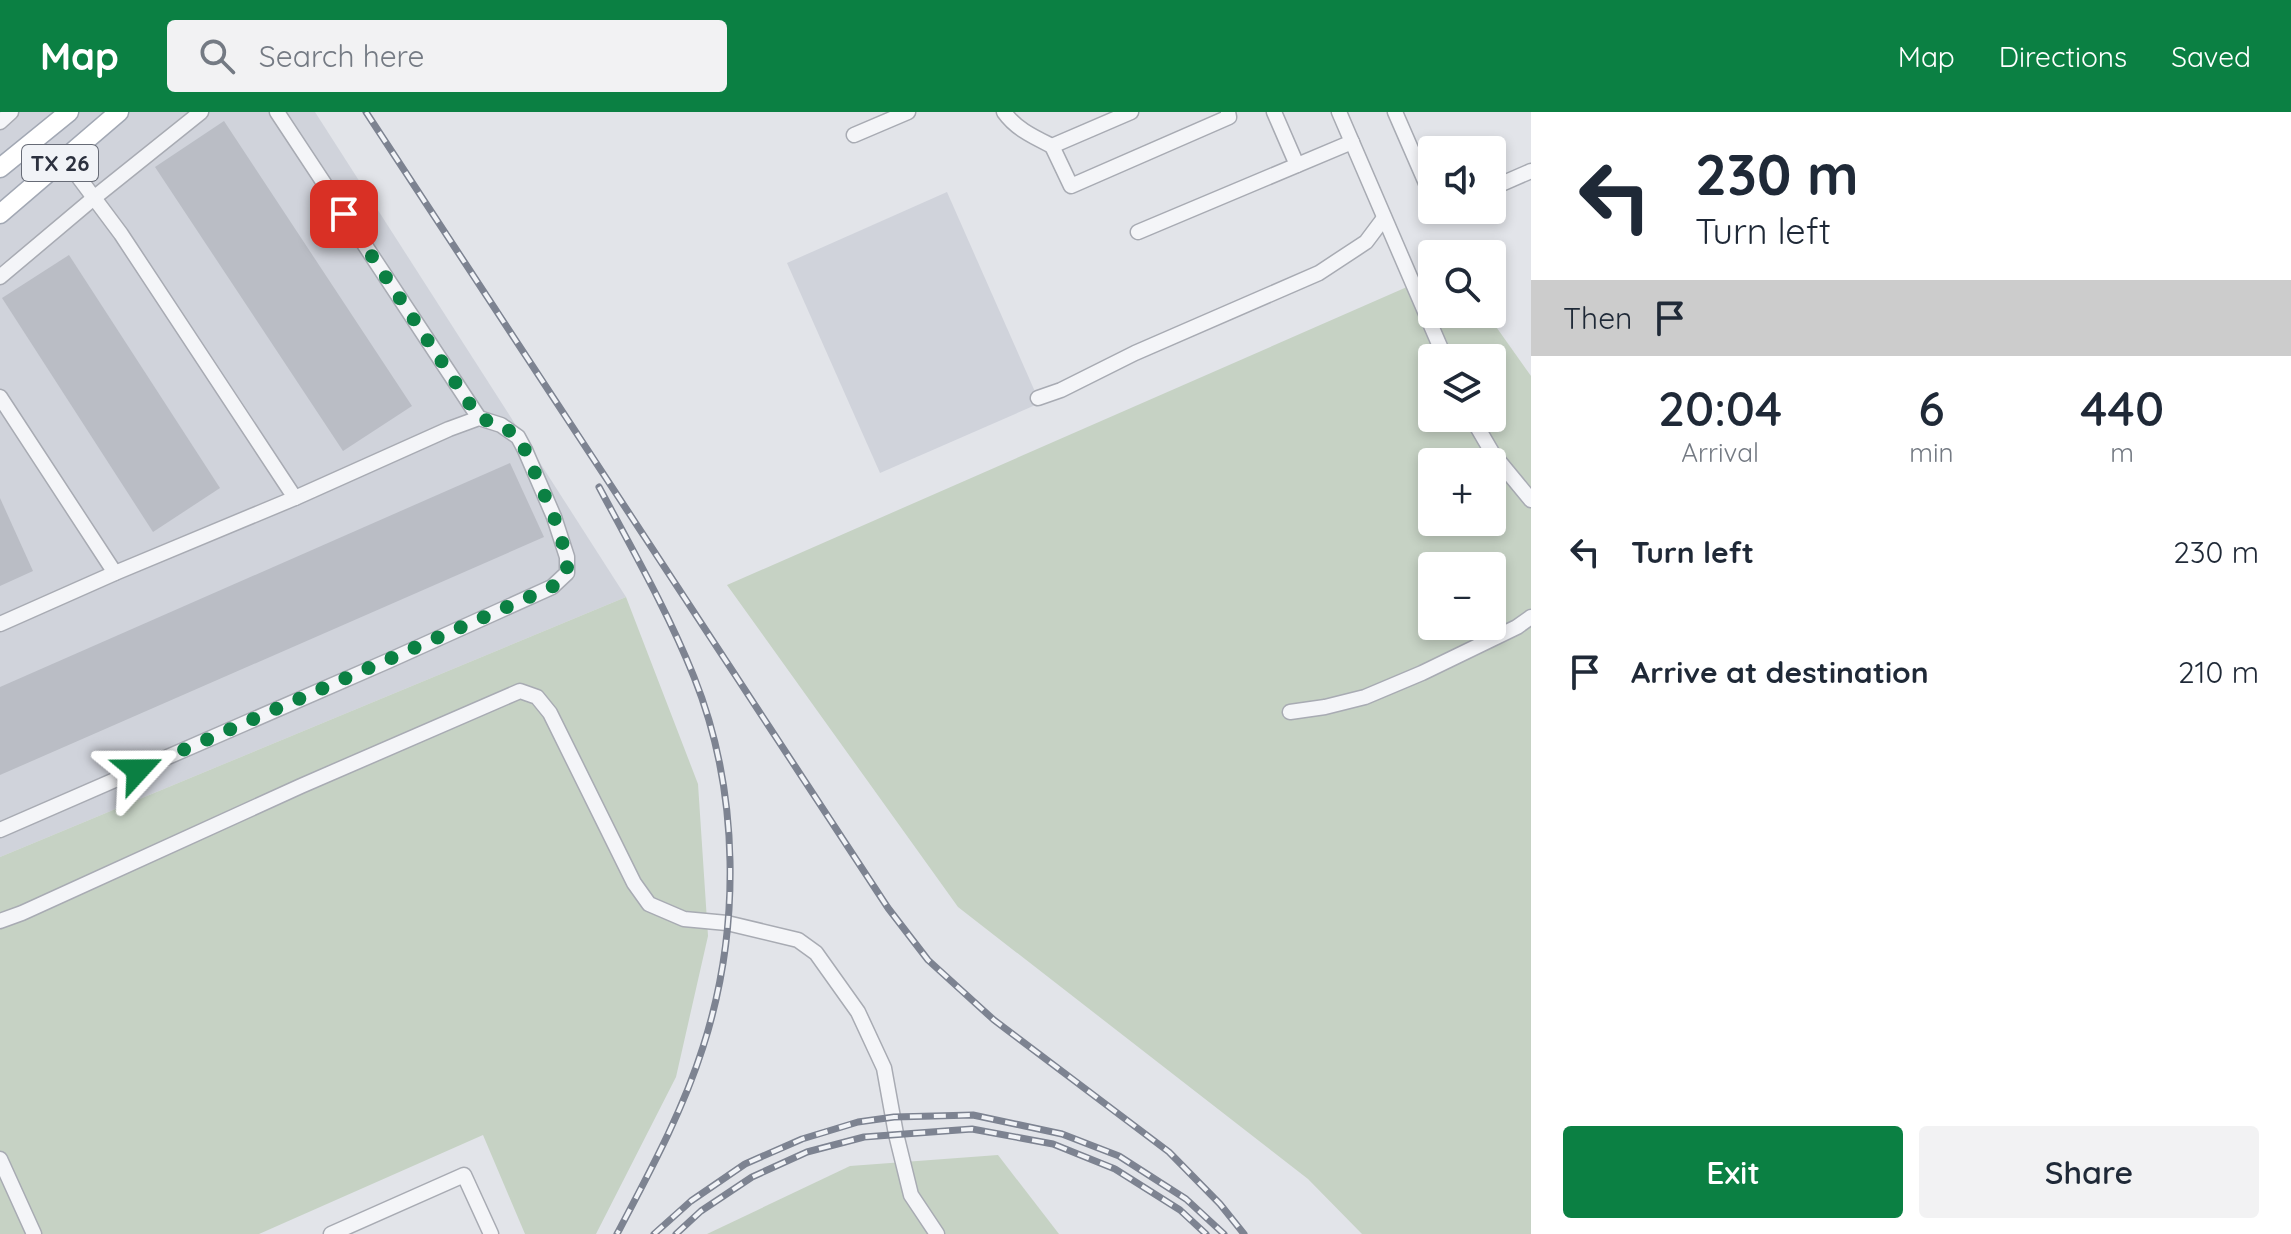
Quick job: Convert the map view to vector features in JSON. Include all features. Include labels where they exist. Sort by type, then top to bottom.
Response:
[{"type":"main road","name":"TX 26","points":[[0,214],[119,112]]},
{"type":"main road","name":"TX 26","points":[[0,168],[61,115]]},
{"type":"street","points":[[0,122],[11,112]]},
{"type":"street","points":[[0,277],[201,112]]},
{"type":"street","points":[[0,830],[552,587],[567,573],[567,557],[549,503],[518,437],[501,425],[479,418],[277,112]]},
{"type":"street","points":[[854,135],[908,112]]},
{"type":"street","points":[[1004,112],[1011,122],[1052,146],[1071,186],[1229,117],[1228,112]]},
{"type":"street","points":[[1052,146],[1131,112]]},
{"type":"street","points":[[1274,112],[1297,165]]},
{"type":"street","points":[[1339,112],[1439,344]]},
{"type":"street","points":[[1395,112],[1418,165]]},
{"type":"street","points":[[1138,232],[1352,142]]},
{"type":"street","points":[[65,159],[130,247],[295,498]]},
{"type":"street","points":[[1506,182],[1531,171]]},
{"type":"street","points":[[1038,398],[1319,273],[1366,242],[1384,218]]},
{"type":"street","points":[[0,397],[115,573]]},
{"type":"street","points":[[0,624],[479,418]]},
{"type":"street","points":[[1480,432],[1493,454],[1531,500]]},
{"type":"street","points":[[1290,712],[1365,697],[1517,627],[1531,617]]},
{"type":"street","points":[[0,921],[520,691],[537,697],[550,713],[634,883],[649,904],[684,919],[727,923],[798,940],[816,953],[858,1012],[884,1068],[911,1195],[937,1234]]},
{"type":"street","points":[[0,1159],[34,1234]]},
{"type":"street","points":[[331,1234],[464,1175],[491,1234]]},
{"type":"shaded area","points":[[0,112],[315,112],[626,597],[0,857]]},
{"type":"shaded area","points":[[947,192],[1040,403],[880,473],[787,263]]},
{"type":"green space","points":[[1418,282],[1418,328],[1497,328],[1531,376],[1531,1234],[1362,1234],[1308,1179],[958,907],[727,585]]},
{"type":"green space","points":[[626,597],[698,784],[708,936],[676,1077],[596,1234],[525,1234],[483,1135],[259,1234],[0,1234],[0,857]]},
{"type":"green space","points":[[998,1155],[1059,1234],[707,1234],[850,1166]]},
{"type":"building","points":[[224,121],[412,406],[343,451],[155,167]]},
{"type":"building","points":[[69,255],[220,488],[153,532],[2,298]]},
{"type":"building","points":[[510,463],[544,537],[0,775],[0,687]]},
{"type":"building","points":[[0,498],[33,571],[0,586]]},
{"type":"railway","points":[[366,112],[888,908],[928,960],[994,1020],[1169,1152],[1220,1204],[1244,1234]]},
{"type":"railway","points":[[599,487],[661,605],[694,677],[720,767],[730,861],[724,956],[703,1047],[675,1119],[617,1234]]},
{"type":"railway","points":[[654,1234],[691,1201],[745,1164],[802,1139],[858,1122],[894,1117],[973,1115],[1062,1134],[1119,1156],[1186,1199],[1224,1234]]},
{"type":"railway","points":[[676,1234],[701,1211],[752,1177],[807,1152],[864,1137],[972,1129],[1053,1144],[1115,1169],[1180,1210],[1206,1234]]},
{"type":"route","points":[[138,770],[552,587],[567,573],[567,557],[554,517],[518,437],[501,425],[479,418],[344,214]]}]
